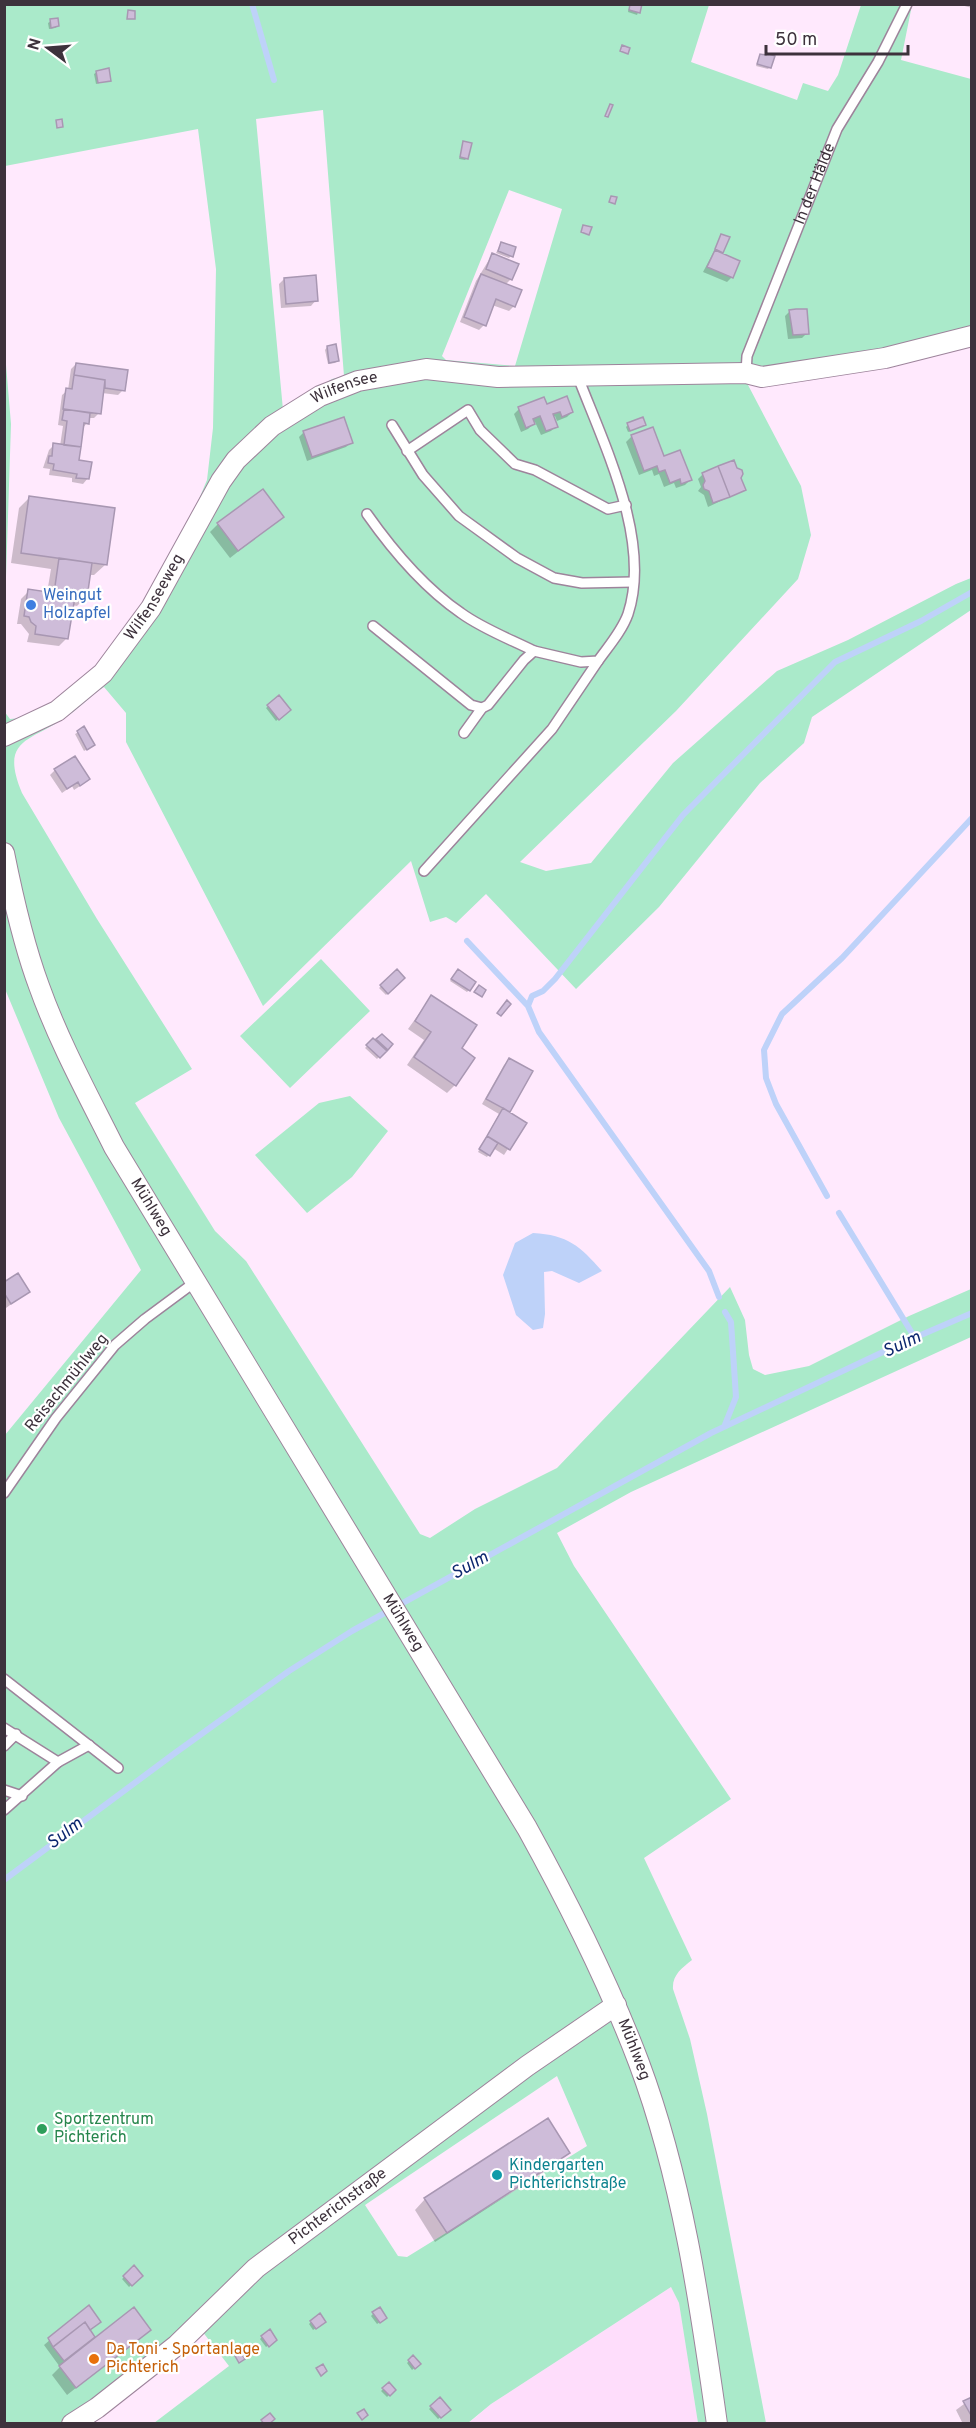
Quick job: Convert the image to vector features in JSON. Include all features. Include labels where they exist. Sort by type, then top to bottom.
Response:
[{"type":"street","points":[[578,377],[746,373],[762,377],[885,358],[972,336]]},
{"type":"street","name":"Wilfensee","points":[[272,426],[320,396],[358,381],[426,369],[498,377],[578,377]]},
{"type":"street","name":"Wilfenseeweg","points":[[4,736],[57,711],[103,673],[151,608],[221,481],[236,460],[272,426]]},
{"type":"street","name":"Mühlweg","points":[[4,853],[17,913],[39,986],[69,1057],[114,1147],[528,1828],[574,1914],[616,2005],[640,2065],[666,2151],[688,2250],[717,2424]]},
{"type":"street","name":"Pichterichstraße","points":[[72,2424],[97,2408],[177,2345],[263,2262],[526,2066],[616,2005]]},
{"type":"lane","name":"In der Hälde","points":[[746,373],[747,356],[837,129],[878,62],[907,4]]},
{"type":"lane","points":[[424,871],[552,729],[628,615],[633,582],[633,541],[626,506],[578,377]]},
{"type":"lane","points":[[407,451],[468,410],[480,430],[515,464],[535,470],[609,509],[626,506]]},
{"type":"lane","points":[[392,425],[423,476],[459,516],[517,558],[554,578],[582,583],[633,582]]},
{"type":"lane","points":[[367,514],[390,547],[414,573],[460,613],[534,651],[581,662],[598,661]]},
{"type":"lane","points":[[373,626],[471,705],[482,708]]},
{"type":"lane","points":[[464,733],[482,708],[488,705],[534,651]]},
{"type":"lane","name":"Reisachmühlweg","points":[[4,1492],[57,1418],[115,1345],[145,1319],[195,1282]]},
{"type":"lane","points":[[4,1678],[118,1768]]},
{"type":"lane","points":[[4,1728],[58,1762]]},
{"type":"lane","points":[[4,1746],[16,1734]]},
{"type":"lane","points":[[4,1810],[58,1762],[88,1745]]},
{"type":"lane","points":[[4,1790],[22,1796]]},
{"type":"shaded area","points":[[671,2287],[679,2303],[698,2423],[468,2424],[491,2404]]},
{"type":"green space","points":[[5,5],[709,5],[691,62],[797,100],[803,83],[828,91],[838,75],[861,5],[912,5],[901,60],[971,79],[971,342],[748,385],[801,486],[811,535],[798,579],[676,711],[520,862],[546,871],[591,863],[673,763],[777,671],[848,640],[971,578],[971,610],[812,717],[804,743],[760,783],[659,907],[576,989],[486,894],[456,923],[446,917],[430,922],[411,861],[263,1006],[126,742],[126,713],[104,687],[68,715],[21,745],[16,752],[14,762],[22,793],[97,919],[192,1069],[135,1103],[215,1231],[246,1261],[420,1534],[430,1538],[475,1509],[557,1468],[730,1287],[745,1320],[753,1369],[765,1375],[809,1366],[909,1316],[971,1289],[971,1337],[631,1492],[557,1533],[574,1566],[731,1799],[644,1858],[692,1960],[676,1976],[673,1989],[690,2039],[707,2114],[766,2423],[698,2423],[679,2303],[671,2287],[491,2404],[468,2423],[154,2423],[229,2366],[202,2331],[85,2423],[5,2423],[5,1435],[141,1270],[59,1118],[5,989],[4,711],[10,719],[21,718],[45,709],[100,666],[146,605],[191,518],[207,480],[213,428],[216,269],[198,129],[5,166]],"holes":[[[323,110],[344,376],[332,379],[283,410],[256,119]],[[509,190],[562,209],[515,366],[446,360],[442,356]],[[557,2076],[587,2146],[407,2257],[398,2256],[365,2205]]]},
{"type":"green space","points":[[4,353],[11,424],[5,608]]},
{"type":"green space","points":[[321,959],[370,1011],[290,1088],[240,1036]]},
{"type":"green space","points":[[350,1096],[388,1131],[352,1177],[307,1213],[255,1155],[319,1103]]},
{"type":"water","points":[[533,1233],[555,1236],[572,1243],[602,1271],[579,1283],[552,1271],[544,1272],[543,1328],[533,1330],[516,1315],[503,1275],[515,1243]]},
{"type":"building","points":[[630,4],[642,4],[640,13],[629,10]]},
{"type":"building","points":[[128,10],[135,11],[135,19],[127,19]]},
{"type":"building","points":[[58,18],[59,26],[51,28],[50,19]]},
{"type":"building","points":[[622,45],[630,48],[628,54],[620,51]]},
{"type":"building","points":[[766,53],[775,56],[771,68],[757,64],[760,54],[766,55]]},
{"type":"building","points":[[109,68],[111,81],[98,83],[96,71]]},
{"type":"building","points":[[610,104],[613,105],[608,117],[605,116]]},
{"type":"building","points":[[62,119],[63,127],[57,128],[56,120]]},
{"type":"building","points":[[463,141],[472,143],[468,159],[460,157]]},
{"type":"building","points":[[611,196],[617,197],[615,204],[609,202]]},
{"type":"building","points":[[583,225],[592,227],[589,235],[581,232]]},
{"type":"building","points":[[721,234],[730,237],[723,253],[715,249]]},
{"type":"building","points":[[501,242],[516,247],[513,257],[498,251]]},
{"type":"building","points":[[715,250],[740,261],[733,278],[707,267]]},
{"type":"building","points":[[492,253],[519,264],[512,280],[486,269]]},
{"type":"building","points":[[481,274],[522,290],[515,307],[496,299],[486,326],[464,317]]},
{"type":"building","points":[[316,275],[318,301],[286,304],[284,278]]},
{"type":"building","points":[[807,309],[809,334],[793,335],[789,310]]},
{"type":"building","points":[[336,344],[339,361],[329,363],[327,346]]},
{"type":"building","points":[[76,363],[128,370],[125,391],[105,388],[105,380],[74,375]]},
{"type":"building","points":[[74,375],[105,380],[101,414],[63,409],[66,388],[72,389]]},
{"type":"building","points":[[567,396],[573,412],[562,417],[560,412],[553,414],[558,427],[546,431],[540,416],[533,419],[535,424],[526,428],[518,407],[544,397],[547,404]]},
{"type":"building","points":[[64,409],[90,413],[89,424],[84,423],[81,447],[64,445],[67,421],[62,420]]},
{"type":"building","points":[[344,417],[353,443],[312,457],[303,431]]},
{"type":"building","points":[[643,417],[646,425],[630,431],[627,423]]},
{"type":"building","points":[[653,427],[664,456],[680,450],[692,480],[681,484],[680,479],[670,483],[665,470],[659,472],[657,466],[644,471],[631,435]]},
{"type":"building","points":[[53,443],[81,447],[79,460],[92,462],[89,479],[76,478],[77,474],[53,470],[54,464],[48,463],[49,456],[52,456]]},
{"type":"building","points":[[734,460],[737,468],[742,470],[741,478],[746,490],[730,497],[718,466]]},
{"type":"building","points":[[718,466],[730,497],[713,503],[709,491],[704,489],[705,481],[702,473]]},
{"type":"building","points":[[263,489],[284,517],[238,551],[217,523]]},
{"type":"building","points":[[29,496],[115,508],[107,565],[21,553]]},
{"type":"building","points":[[59,558],[92,563],[87,598],[75,597],[68,639],[35,634],[36,626],[29,617],[24,616],[28,589],[54,593]]},
{"type":"building","points":[[279,695],[291,710],[279,720],[267,705]]},
{"type":"building","points":[[84,726],[95,745],[87,750],[77,731]]},
{"type":"building","points":[[75,756],[90,779],[80,786],[78,782],[67,789],[54,769]]},
{"type":"building","points":[[397,969],[405,978],[388,994],[380,985]]},
{"type":"building","points":[[458,969],[476,982],[470,991],[451,979]]},
{"type":"building","points":[[479,985],[486,990],[482,997],[474,992]]},
{"type":"building","points":[[431,995],[477,1025],[462,1048],[475,1058],[456,1086],[414,1057],[431,1032],[415,1021]]},
{"type":"building","points":[[507,1000],[511,1004],[501,1016],[497,1013]]},
{"type":"building","points":[[382,1034],[393,1044],[388,1050],[376,1039]]},
{"type":"building","points":[[373,1038],[387,1051],[380,1058],[366,1045]]},
{"type":"building","points":[[509,1058],[533,1071],[510,1112],[486,1099]]},
{"type":"building","points":[[503,1108],[527,1123],[510,1150],[487,1136]]},
{"type":"building","points":[[487,1136],[498,1143],[490,1156],[479,1149]]},
{"type":"building","points":[[18,1273],[30,1292],[11,1304],[4,1293],[4,1282]]},
{"type":"building","name":"Kindergarten Pichterichstraße","points":[[548,2118],[570,2153],[447,2233],[424,2198]]},
{"type":"building","points":[[134,2265],[143,2276],[132,2286],[123,2276]]},
{"type":"building","points":[[89,2305],[101,2322],[90,2330],[85,2322],[53,2347],[48,2338]]},
{"type":"building","points":[[134,2307],[151,2330],[76,2388],[59,2366]]},
{"type":"building","points":[[380,2307],[387,2318],[380,2323],[372,2312]]},
{"type":"building","points":[[320,2313],[326,2322],[316,2329],[310,2321]]},
{"type":"building","points":[[85,2322],[95,2337],[64,2361],[53,2347]]},
{"type":"building","points":[[270,2329],[277,2340],[269,2347],[261,2336]]},
{"type":"building","points":[[241,2353],[245,2359],[239,2363],[235,2356]]},
{"type":"building","points":[[413,2355],[421,2364],[415,2369],[408,2360]]},
{"type":"building","points":[[323,2364],[327,2371],[321,2376],[316,2368]]},
{"type":"building","points":[[389,2382],[396,2390],[390,2396],[382,2388]]},
{"type":"building","points":[[440,2397],[451,2410],[441,2418],[430,2406]]},
{"type":"building","points":[[972,2397],[972,2417],[963,2401]]},
{"type":"building","points":[[364,2409],[368,2415],[362,2420],[357,2413]]},
{"type":"building","points":[[270,2413],[275,2419],[269,2424],[264,2424],[261,2420]]},
{"type":"waterway","points":[[252,4],[274,80]]},
{"type":"waterway","points":[[528,1006],[532,996],[543,991],[555,979],[683,815],[835,662],[921,621],[972,592]]},
{"type":"waterway","points":[[827,1196],[776,1104],[766,1078],[764,1050],[782,1014],[842,958],[972,818]]},
{"type":"waterway","points":[[467,941],[528,1006],[539,1032],[709,1271],[719,1297]]},
{"type":"waterway","points":[[839,1213],[915,1338]]},
{"type":"waterway","points":[[724,1427],[736,1397],[731,1322],[725,1312]]},
{"type":"waterway","name":"Sulm","points":[[4,1880],[289,1671],[352,1631],[711,1433],[900,1344],[972,1313]]},
{"type":"place","name":"Weingut Holzapfel","points":[[31,605]]},
{"type":"place","name":"Sportzentrum Pichterich","points":[[42,2129]]},
{"type":"place","name":"Kindergarten Pichterichstraße","points":[[497,2175]]},
{"type":"place","name":"Da Toni - Sportanlage Pichterich","points":[[94,2359]]}]
